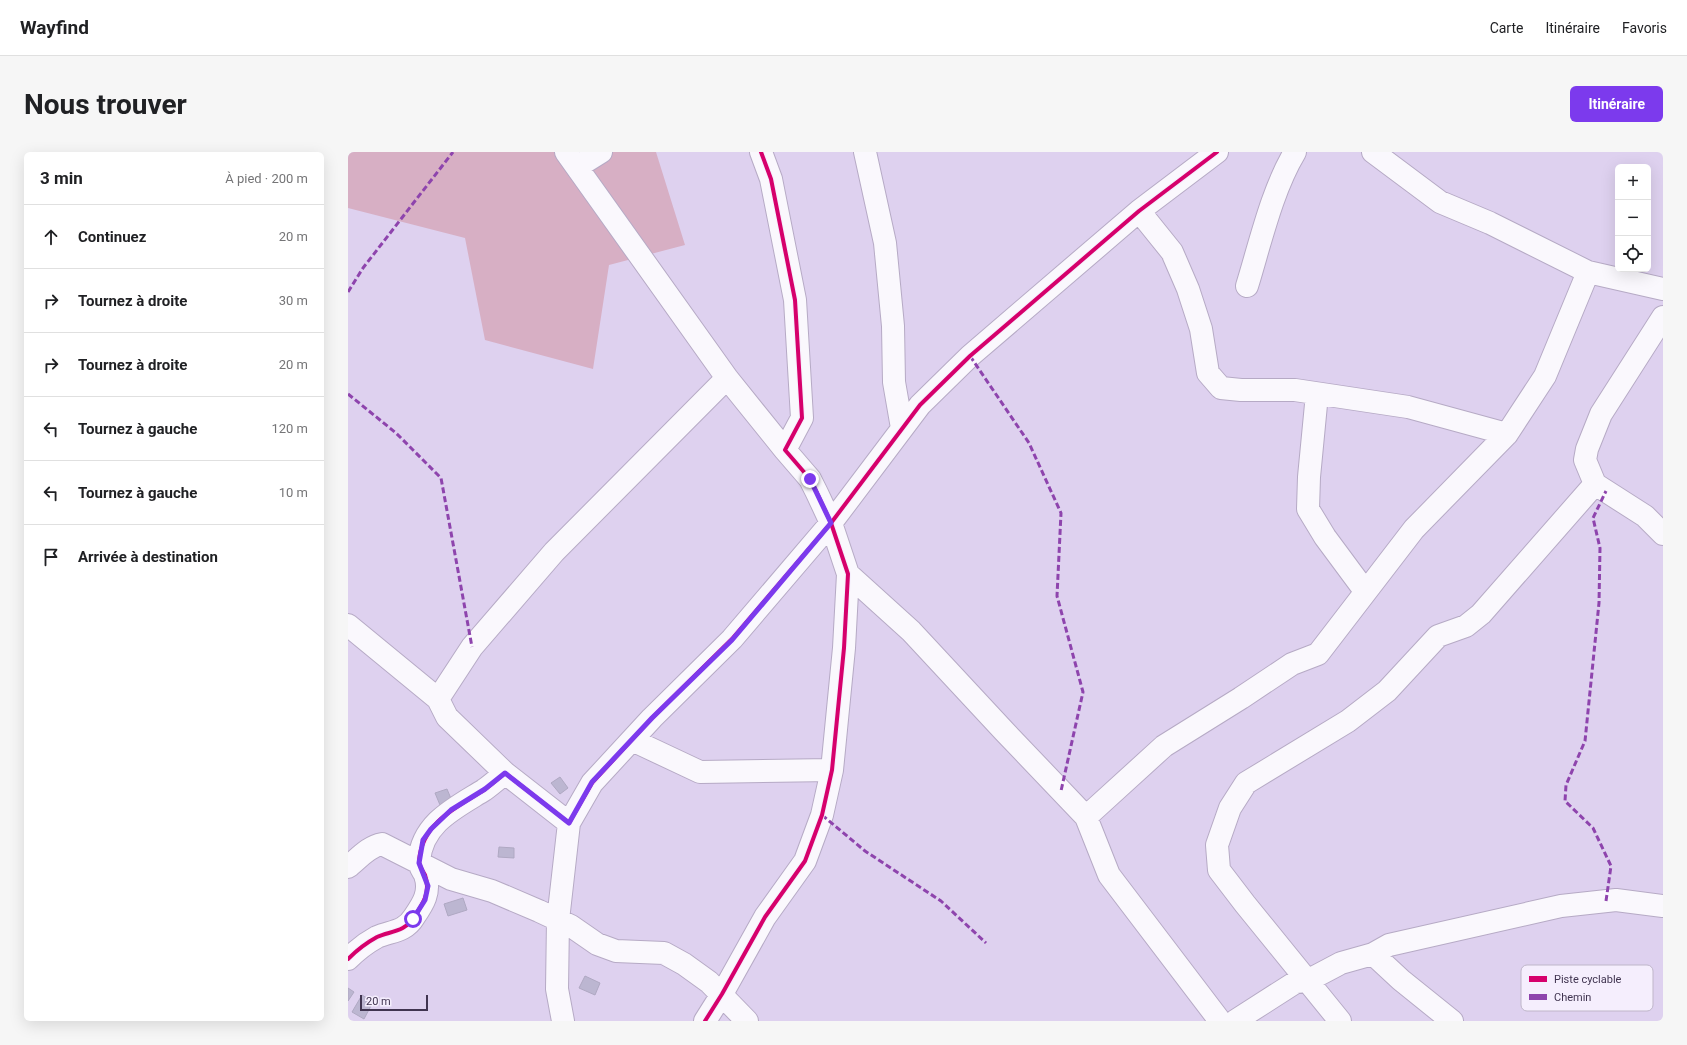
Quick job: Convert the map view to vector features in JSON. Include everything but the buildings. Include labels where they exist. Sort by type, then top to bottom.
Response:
[{"type":"street","points":[[601,152],[571,160],[727,378],[810,479],[831,523],[848,574],[844,648],[832,770],[822,815],[805,861],[765,917],[722,994],[705,1021]]},
{"type":"street","points":[[761,152],[771,179],[795,300],[802,418],[785,450]]},
{"type":"street","points":[[865,152],[885,243],[893,326],[894,382],[902,428]]},
{"type":"street","points":[[563,1021],[558,989],[558,920],[569,823],[592,782],[732,640],[831,523],[920,405],[970,356],[1139,211],[1217,152]]},
{"type":"street","points":[[1247,286],[1284,172],[1295,152]]},
{"type":"street","points":[[1373,152],[1440,202],[1490,223],[1588,272],[1663,289]]},
{"type":"street","points":[[1139,211],[1172,252],[1188,289],[1201,329],[1208,373],[1221,388],[1241,390],[1295,390],[1408,407],[1507,434]]},
{"type":"street","points":[[1086,817],[1164,746],[1292,664],[1318,654],[1414,529],[1507,434],[1544,376],[1588,272]]},
{"type":"street","points":[[1661,325],[1601,414],[1587,449],[1586,460],[1595,484],[1645,516],[1663,534]]},
{"type":"street","points":[[438,700],[472,647],[554,552],[727,378]]},
{"type":"street","points":[[1317,394],[1309,477],[1308,509],[1325,537],[1365,591]]},
{"type":"street","points":[[1340,1021],[1244,904],[1219,870],[1217,845],[1230,808],[1246,783],[1348,721],[1387,691],[1438,636],[1466,626],[1481,614],[1595,484]]},
{"type":"street","points":[[848,574],[911,631],[998,726],[1086,817],[1109,875],[1220,1021]]},
{"type":"street","points":[[348,625],[438,700],[447,717],[505,773],[569,823]]},
{"type":"street","points":[[632,740],[700,772],[832,770]]},
{"type":"street","points":[[348,959],[360,947],[379,936],[399,931],[413,919],[425,900],[428,886],[419,863],[423,840],[431,829],[451,810],[485,789],[505,773]]},
{"type":"street","points":[[348,867],[370,849],[376,845],[382,844],[451,879],[492,891],[558,920],[597,944],[616,951],[664,953],[684,964],[709,982],[747,1021]]},
{"type":"street","points":[[1235,1021],[1296,982],[1307,980],[1341,963],[1374,954],[1389,945],[1562,906],[1616,900],[1663,906]]},
{"type":"street","points":[[1374,954],[1401,980],[1452,1021]]},
{"type":"shaded area","points":[[348,152],[656,152],[685,245],[609,265],[593,369],[485,340],[465,238],[348,208]]},
{"type":"marked path","points":[[348,292],[363,268],[453,152]]},
{"type":"marked path","points":[[970,356],[1029,443],[1061,513],[1057,596],[1083,692],[1061,791]]},
{"type":"marked path","points":[[348,394],[396,433],[441,478],[472,647]]},
{"type":"marked path","points":[[1606,491],[1593,518],[1600,548],[1599,603],[1585,741],[1566,785],[1565,801],[1593,828],[1611,866],[1606,901]]},
{"type":"marked path","points":[[822,815],[865,851],[941,901],[986,943]]},
{"type":"cycle path","points":[[705,1021],[722,994],[765,917],[805,861],[822,815],[832,770],[844,648],[848,574],[831,523],[810,479],[785,450],[802,418],[795,300],[771,179],[761,152]]},
{"type":"cycle path","points":[[348,959],[373,939],[402,928],[410,922],[423,902],[427,892],[427,881],[419,861],[421,848],[426,836],[451,810],[484,790],[505,773],[569,823],[592,783],[652,718],[732,639],[831,523],[920,405],[970,356],[1139,211],[1217,152]]},
{"type":"route","points":[[413,919],[425,900],[428,886],[419,863],[423,840],[431,829],[451,810],[485,789],[505,773],[569,823],[592,782],[652,718],[732,640],[831,523],[810,479]]}]
